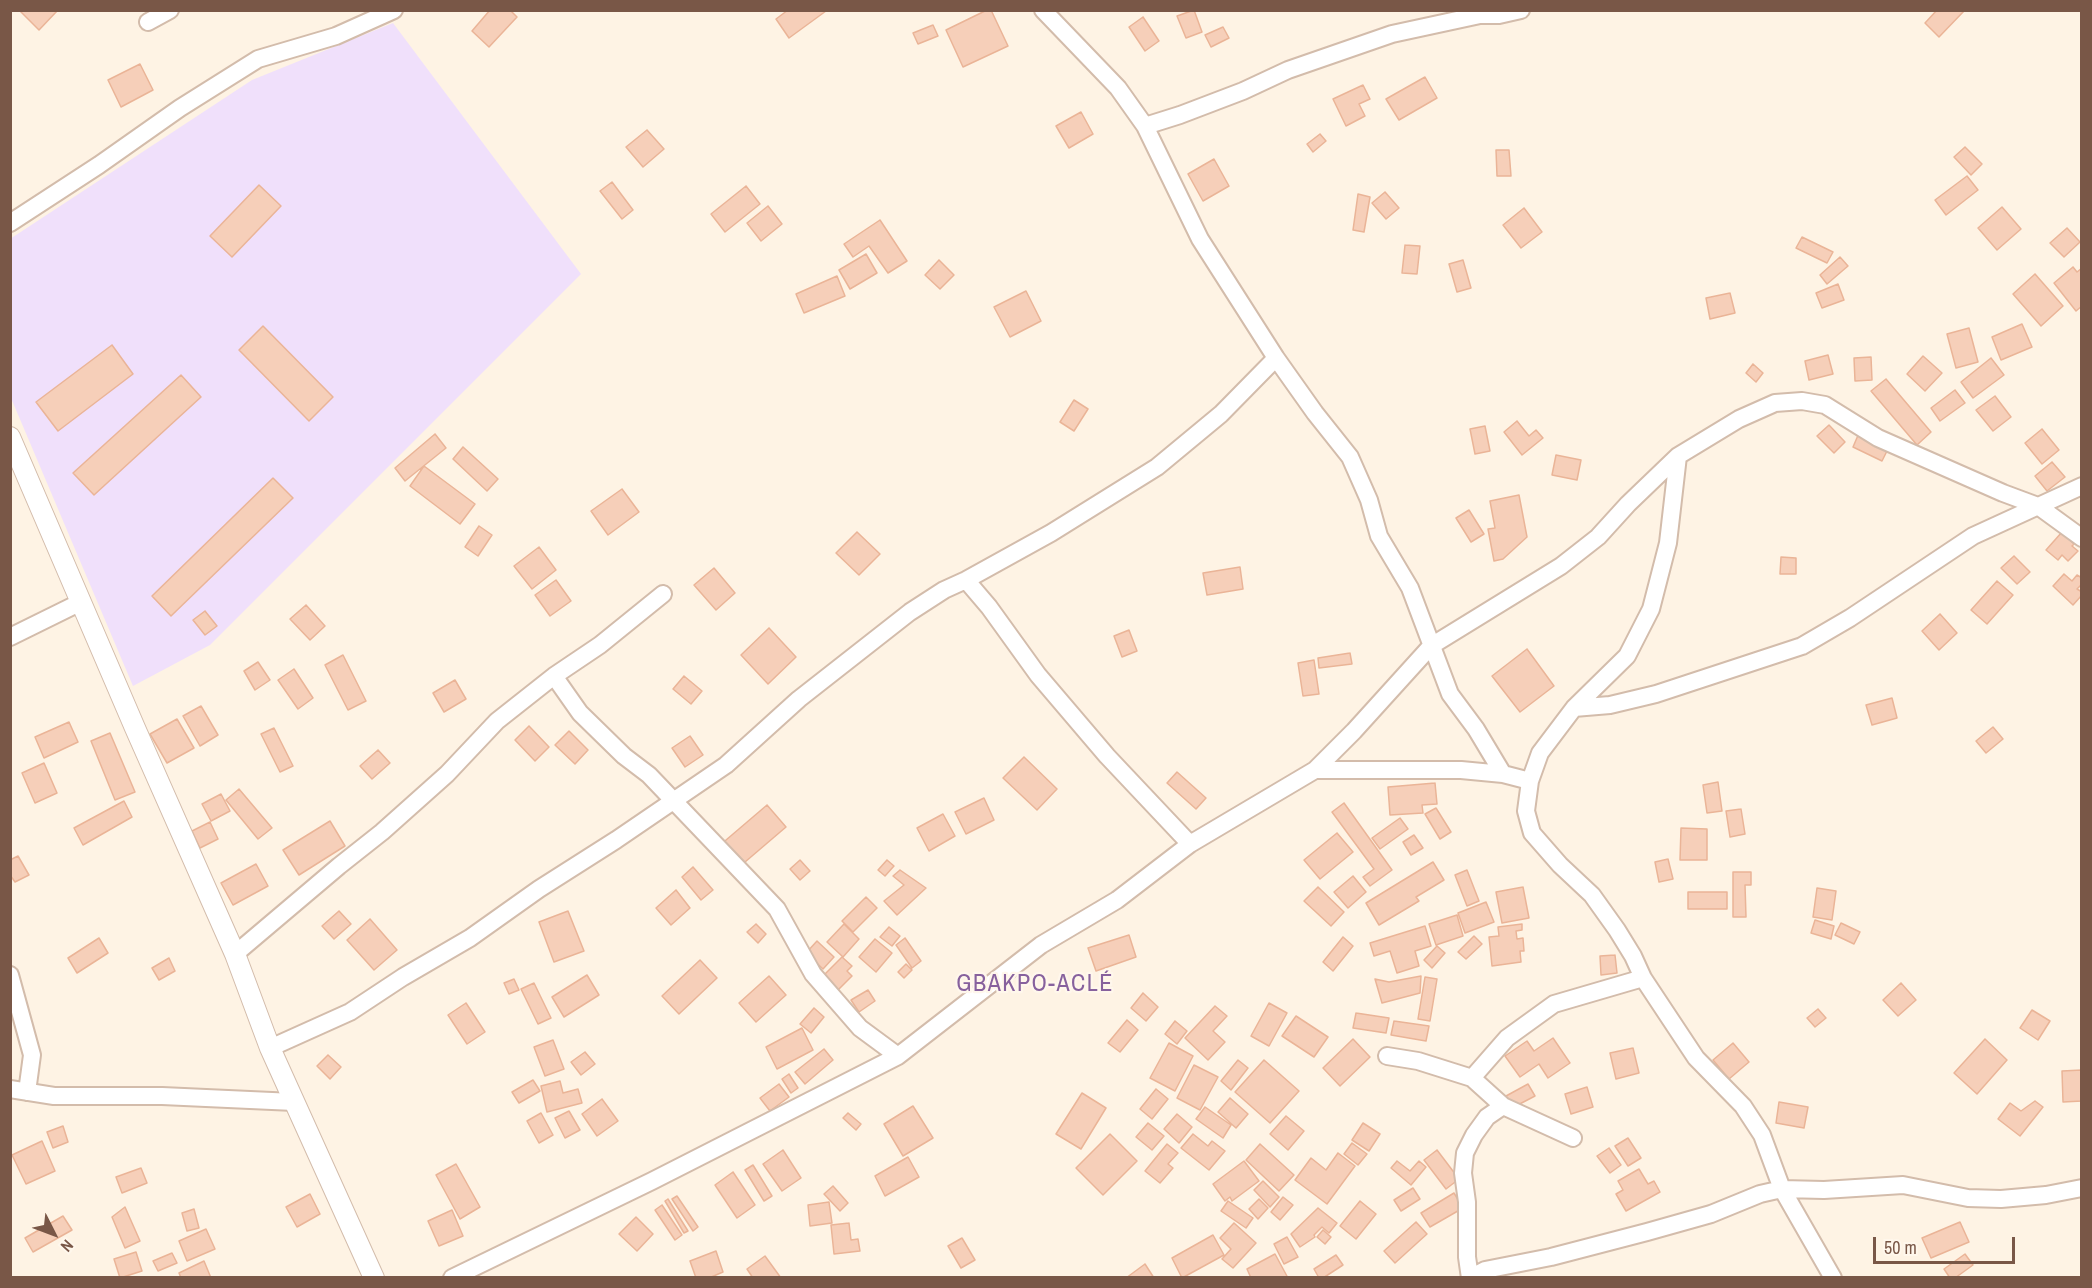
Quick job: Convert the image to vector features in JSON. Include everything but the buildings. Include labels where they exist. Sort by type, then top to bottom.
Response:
[{"type":"street","points":[[148,22],[170,10]]},
{"type":"street","points":[[10,223],[99,165],[180,108],[258,59],[336,36],[394,10]]},
{"type":"street","points":[[1043,10],[1118,88],[1145,126],[1200,239],[1276,358],[1350,457],[1369,500],[1379,536],[1410,588],[1450,694],[1476,729],[1503,774]]},
{"type":"street","points":[[1145,126],[1243,91],[1288,70],[1392,34],[1480,15],[1499,15],[1521,10]]},
{"type":"street","points":[[270,1048],[350,1012],[403,977],[470,938],[539,889],[726,765],[799,699],[910,612],[944,590],[1051,533],[1157,466],[1221,414],[1276,358]]},
{"type":"street","points":[[453,1278],[652,1181],[898,1056],[1041,945],[1117,900],[1190,844],[1315,770],[1354,731],[1431,645],[1561,567],[1598,537],[1628,504],[1678,456],[1739,419],[1775,403],[1802,401],[1825,405],[1878,438],[2038,506],[2082,538]]},
{"type":"street","points":[[10,437],[235,954],[270,1048],[374,1278]]},
{"type":"street","points":[[1678,456],[1668,543],[1651,609],[1627,656],[1574,708],[1540,753],[1530,781],[1526,811],[1532,833],[1560,865],[1592,895],[1617,930],[1643,978],[1696,1058],[1743,1106],[1762,1135],[1782,1189],[1833,1278]]},
{"type":"street","points":[[1574,708],[1610,705],[1656,694],[1802,646],[1850,618],[1973,536],[2082,486]]},
{"type":"street","points":[[966,580],[989,607],[1038,675],[1107,756],[1190,844]]},
{"type":"street","points":[[235,954],[382,832],[447,774],[497,721],[554,676],[600,645],[663,594]]},
{"type":"street","points":[[10,637],[81,602]]},
{"type":"street","points":[[554,676],[580,713],[624,756],[649,775],[777,909],[813,974],[860,1028],[898,1056]]},
{"type":"street","points":[[1315,770],[1461,770],[1503,774],[1530,781]]},
{"type":"street","points":[[10,975],[33,1055],[27,1092]]},
{"type":"street","points":[[1472,1078],[1507,1038],[1554,1004],[1643,978]]},
{"type":"street","points":[[1387,1056],[1418,1061],[1472,1078],[1503,1106],[1573,1138]]},
{"type":"street","points":[[10,1089],[54,1096],[162,1096],[294,1102]]},
{"type":"street","points":[[1503,1106],[1487,1117],[1465,1153],[1463,1173],[1467,1202],[1467,1257],[1470,1278],[1485,1270],[1551,1257],[1711,1214],[1760,1194],[1782,1189],[1824,1190],[1903,1185],[1968,1198],[2001,1199],[2046,1195],[2082,1188]]},
{"type":"shaded area","points":[[393,23],[581,274],[210,645],[133,686],[11,398],[10,239],[252,80]]},
{"type":"district","name":"GBAKPO-ACLÉ","points":[[1035,985]]}]
